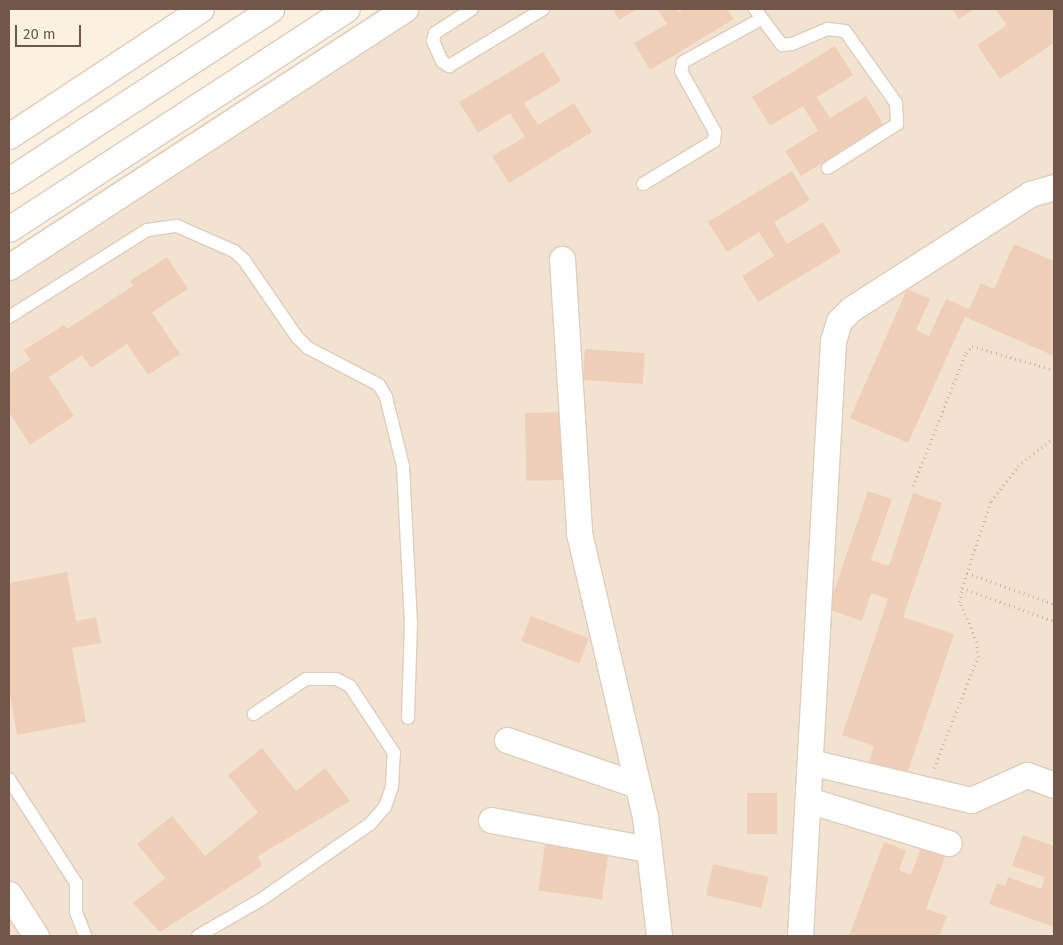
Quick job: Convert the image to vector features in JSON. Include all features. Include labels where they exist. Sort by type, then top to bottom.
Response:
[{"type":"street","points":[[9,136],[201,9]]},
{"type":"street","points":[[9,180],[271,9]]},
{"type":"street","points":[[9,229],[347,9]]},
{"type":"street","points":[[9,267],[405,9]]},
{"type":"street","points":[[800,936],[834,341],[839,321],[850,309],[1030,194],[1054,187]]},
{"type":"street","points":[[562,259],[578,533],[637,784],[648,849],[659,936]]},
{"type":"street","points":[[507,740],[637,784]]},
{"type":"street","points":[[810,762],[971,800],[1026,775],[1054,785]]},
{"type":"street","points":[[808,800],[948,843]]},
{"type":"street","points":[[491,820],[648,849]]},
{"type":"street","points":[[9,894],[36,936]]},
{"type":"lane","points":[[472,9],[435,33],[432,41],[442,61],[449,66],[543,9]]},
{"type":"lane","points":[[643,184],[714,141],[715,132],[681,71],[683,62],[758,14],[782,45],[828,29],[845,31],[896,104],[897,124],[828,168]]},
{"type":"lane","points":[[9,317],[147,230],[177,226],[234,250],[244,260],[296,337],[308,348],[379,386],[386,397],[403,466],[411,622],[408,718]]},
{"type":"lane","points":[[198,936],[262,899],[370,824],[385,807],[392,787],[394,753],[350,686],[336,679],[306,679],[254,714]]},
{"type":"lane","points":[[9,779],[76,883],[76,912],[85,936]]},
{"type":"path","points":[[913,486],[966,353],[972,346],[1054,370]]},
{"type":"path","points":[[925,790],[978,657],[976,642],[960,602],[962,588],[991,501],[1018,466],[1054,438]]},
{"type":"path","points":[[967,573],[1054,604]]},
{"type":"path","points":[[962,588],[1054,621]]},
{"type":"shaded area","points":[[379,9],[1054,9],[1054,936],[9,936],[9,250]]},
{"type":"building","points":[[613,9],[637,9],[619,20]]},
{"type":"building","points":[[657,9],[677,9],[679,12],[684,9],[727,9],[734,19],[650,70],[634,43],[667,24]]},
{"type":"building","points":[[952,9],[975,9],[959,19]]},
{"type":"building","points":[[995,9],[1054,9],[1054,43],[1000,79],[977,45],[1007,25]]},
{"type":"building","points":[[835,46],[853,75],[817,97],[830,118],[866,96],[884,125],[801,176],[785,151],[818,131],[803,106],[770,126],[752,97]]},
{"type":"building","points":[[543,52],[561,81],[524,103],[538,125],[574,103],[592,132],[509,183],[492,156],[525,137],[510,113],[478,133],[459,102]]},
{"type":"building","points":[[792,171],[810,200],[774,222],[787,244],[823,222],[841,252],[758,302],[742,276],[774,256],[759,232],[727,252],[708,222]]},
{"type":"building","points":[[1014,244],[1054,261],[1054,356],[965,317],[908,443],[850,418],[907,289],[930,299],[916,330],[929,336],[946,299],[969,309],[981,283],[994,289]]},
{"type":"building","points":[[167,257],[188,289],[152,312],[180,354],[148,375],[127,344],[91,368],[82,355],[49,377],[74,416],[30,445],[9,412],[9,374],[30,360],[24,350],[64,325],[67,329],[133,286],[130,281]]},
{"type":"building","points":[[585,349],[645,353],[643,384],[583,380]]},
{"type":"building","points":[[563,412],[564,480],[526,481],[525,413]]},
{"type":"building","points":[[868,491],[892,499],[871,560],[889,566],[913,493],[942,503],[903,617],[954,634],[907,774],[869,762],[874,746],[842,735],[888,599],[871,593],[862,621],[828,609]]},
{"type":"building","points":[[67,572],[76,621],[96,617],[101,643],[72,648],[86,722],[17,735],[9,688],[9,583]]},
{"type":"building","points":[[531,616],[589,638],[579,663],[521,641]]},
{"type":"building","points":[[262,748],[296,791],[325,768],[350,801],[258,856],[262,866],[160,932],[133,903],[165,878],[137,844],[172,816],[205,856],[258,813],[228,775]]},
{"type":"building","points":[[747,793],[777,793],[777,834],[747,834]]},
{"type":"building","points":[[1023,835],[1054,846],[1054,927],[989,904],[997,883],[1005,886],[1008,877],[1041,889],[1045,877],[1012,866]]},
{"type":"building","points":[[884,842],[906,850],[899,870],[911,875],[922,845],[946,854],[926,909],[947,916],[939,936],[849,936]]},
{"type":"building","points":[[545,844],[608,853],[602,899],[538,891]]},
{"type":"building","points":[[713,864],[769,877],[761,908],[706,895]]}]
